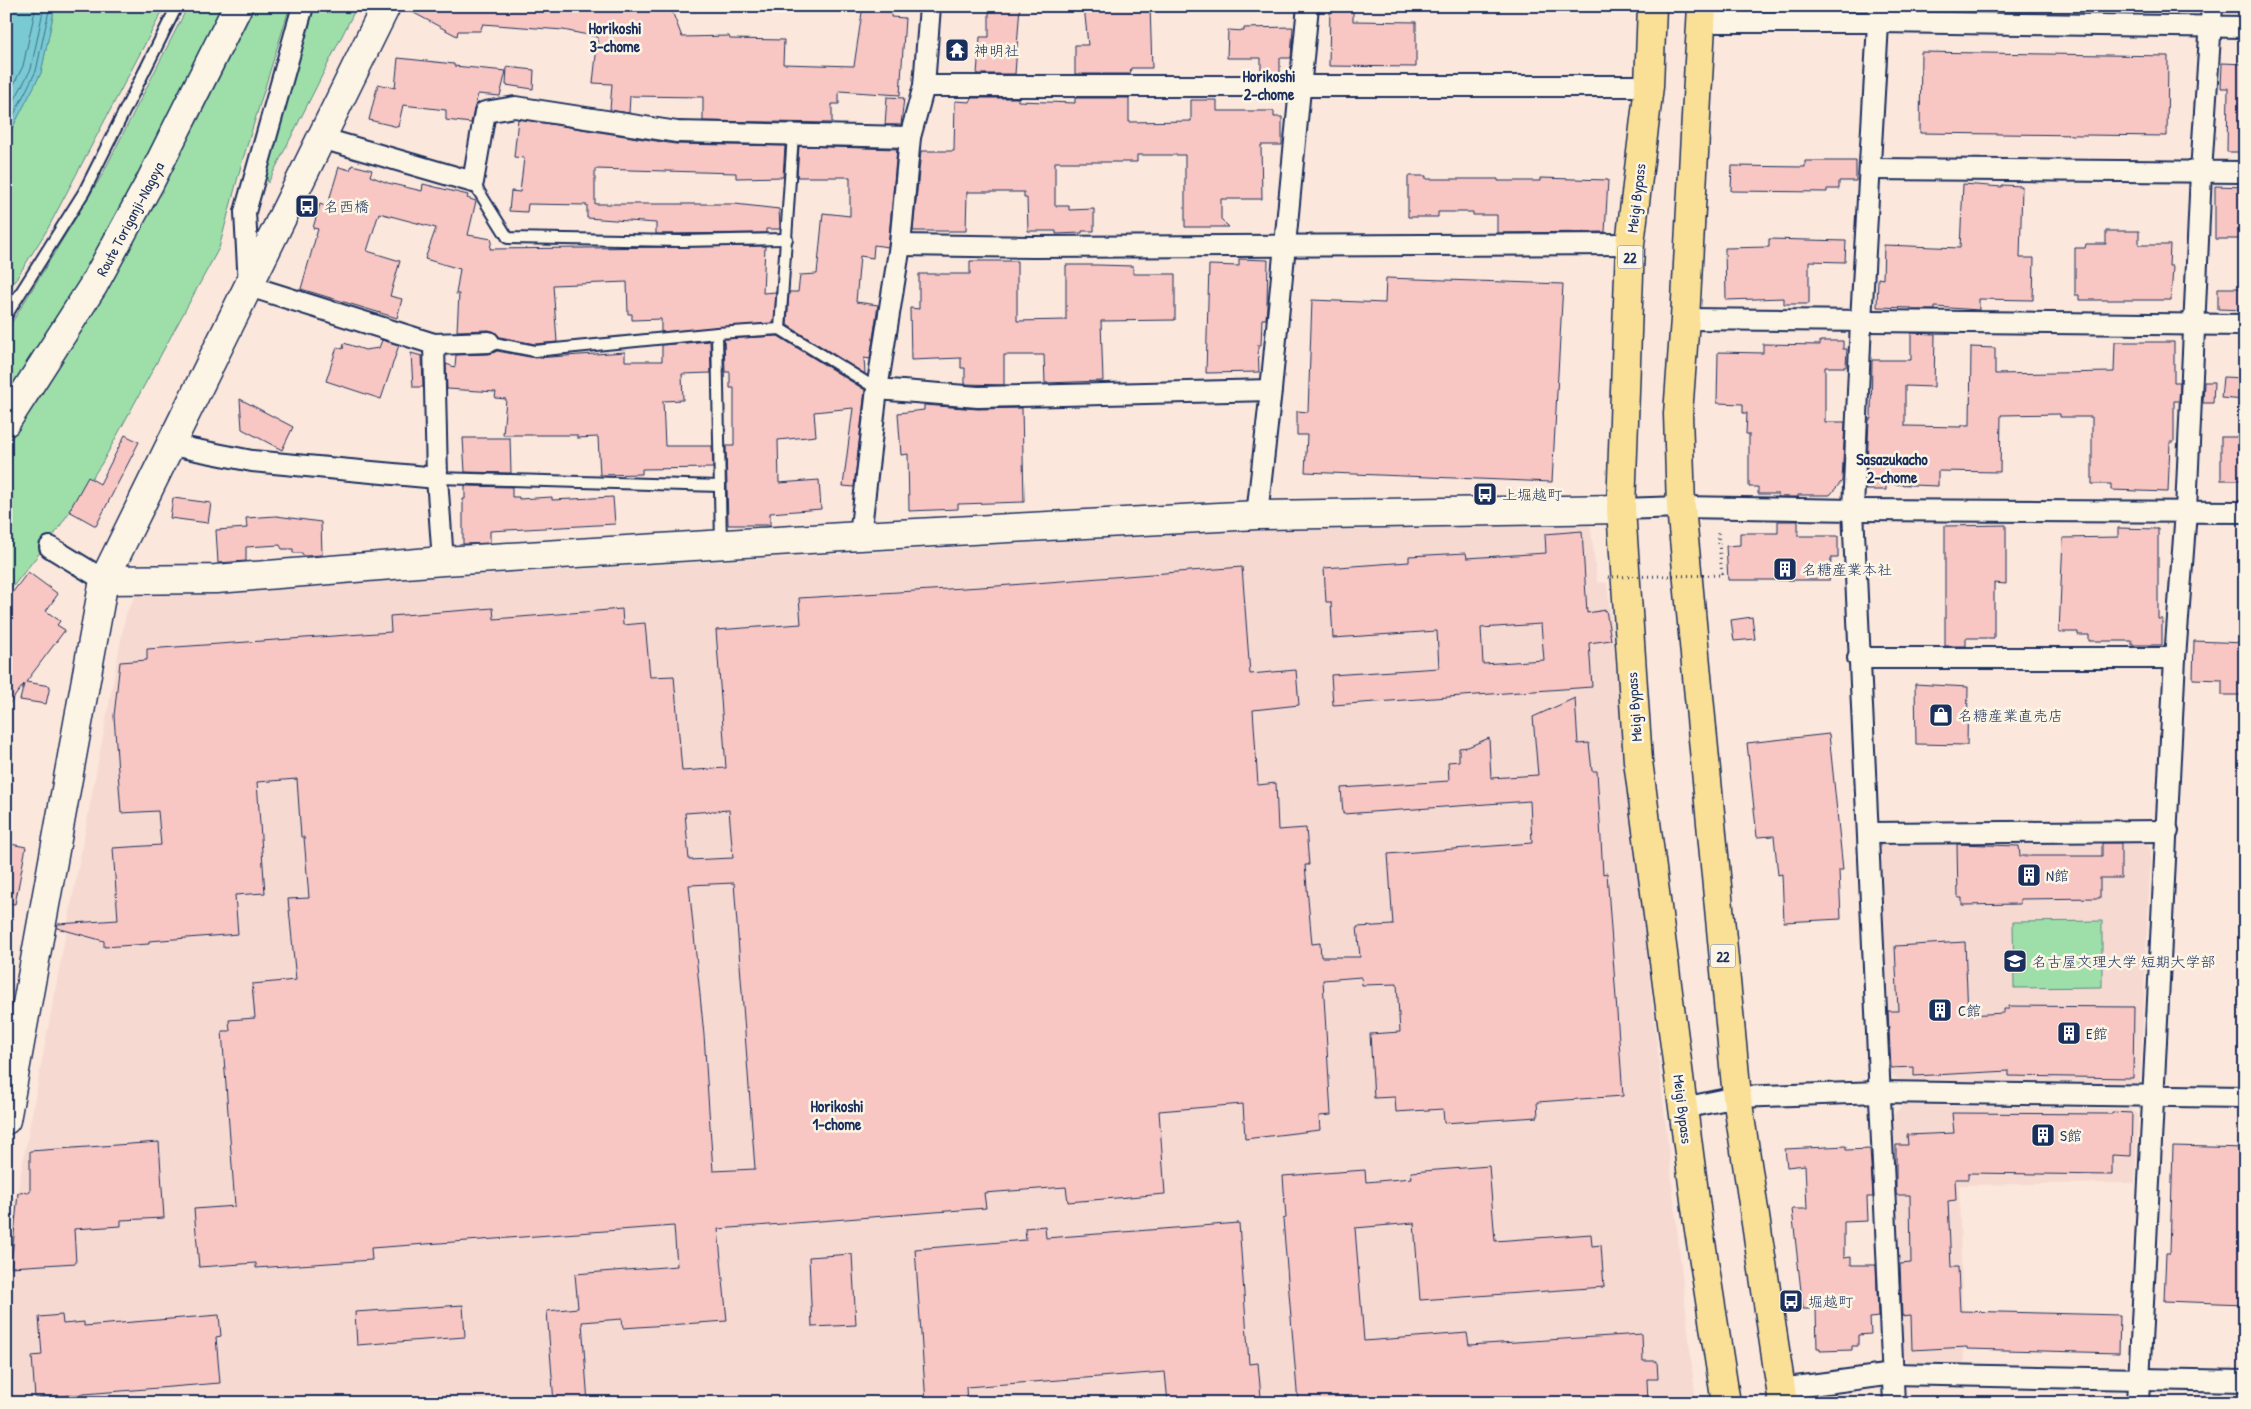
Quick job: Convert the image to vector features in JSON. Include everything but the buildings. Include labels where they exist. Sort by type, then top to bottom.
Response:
[{"type":"highway","name":"Meigi Bypass","points":[[1652,6],[1649,86],[1630,244],[1621,509],[1638,761],[1683,1108],[1726,1403]]},
{"type":"highway","name":"22","points":[[1702,14],[1686,319],[1678,414],[1681,506],[1737,1097],[1782,1396]]},
{"type":"street","name":"Route Toriganji-Nagoya","points":[[6,422],[94,286],[150,182],[238,6]]},
{"type":"street","points":[[249,286],[245,212],[303,6]]},
{"type":"street","points":[[6,1120],[104,580],[386,6]]},
{"type":"street","points":[[860,536],[878,389],[900,246],[910,137],[924,86],[930,6]]},
{"type":"street","points":[[1257,515],[1308,6]]},
{"type":"street","points":[[2138,1403],[2168,831],[2175,658],[2186,511],[2201,172],[2212,6]]},
{"type":"street","points":[[1702,14],[1879,14],[2210,28],[2245,27]]},
{"type":"street","points":[[1879,14],[1861,321],[1853,510],[1858,658],[1868,833],[1894,1403]]},
{"type":"street","points":[[924,86],[1649,86]]},
{"type":"street","points":[[321,138],[473,182],[485,112],[515,107],[677,132],[910,137]]},
{"type":"street","points":[[1870,169],[2245,172]]},
{"type":"street","points":[[900,246],[1630,244]]},
{"type":"street","points":[[249,286],[434,344],[489,342]]},
{"type":"street","points":[[1686,319],[2245,325]]},
{"type":"street","points":[[434,344],[437,478],[443,561]]},
{"type":"street","points":[[878,389],[978,397],[1271,390]]},
{"type":"street","points":[[171,445],[252,461],[437,478]]},
{"type":"street","points":[[50,547],[104,580],[216,579],[443,561],[1257,515],[1621,509],[1681,506],[1853,510],[2245,512]]},
{"type":"street","points":[[1858,658],[2175,658]]},
{"type":"street","points":[[1868,833],[2168,831]]},
{"type":"street","points":[[1683,1108],[1737,1097],[1879,1092],[2245,1097]]},
{"type":"street","points":[[1782,1396],[1893,1374],[2245,1381]]},
{"type":"lane","points":[[6,316],[84,192],[177,6]]},
{"type":"lane","points":[[780,329],[793,134]]},
{"type":"lane","points":[[473,182],[508,238],[787,239]]},
{"type":"lane","points":[[489,342],[535,351],[717,333],[780,329],[878,389]]},
{"type":"lane","points":[[717,333],[721,546]]},
{"type":"lane","points":[[437,478],[720,486]]},
{"type":"path","points":[[1608,577],[1722,575],[1718,533]]},
{"type":"shaded area","points":[[1590,522],[1597,582],[1607,583],[1696,1403],[6,1403],[6,1252],[126,613],[136,595],[1255,530]]},
{"type":"shaded area","name":"名古屋文理大学 短期大学部","points":[[1885,841],[2144,841],[2151,850],[2140,1083],[1901,1081],[1889,1073],[1878,848]]},
{"type":"shaded area","points":[[1903,1105],[2129,1109],[2138,1114],[2135,1183],[1959,1185],[1964,1368],[1915,1368],[1903,1358],[1892,1116]]},
{"type":"green space","points":[[55,6],[165,6],[47,230],[6,295],[6,140],[41,73]]},
{"type":"green space","points":[[188,6],[229,6],[82,280],[6,397],[6,332],[102,175]]},
{"type":"green space","points":[[255,6],[290,6],[242,162],[219,248],[102,463],[54,535],[6,595],[6,446],[37,402],[110,284],[197,122]]},
{"type":"green space","points":[[315,6],[357,6],[268,183],[266,172]]},
{"type":"green space","points":[[2102,921],[2102,987],[2014,988],[2013,922]]},
{"type":"water","points":[[6,6],[55,6],[41,73],[6,140]]},
{"type":"place","name":"神明社","points":[[957,50]]},
{"type":"place","name":"名西橋","points":[[307,206]]},
{"type":"place","name":"上堀越町","points":[[1485,494]]},
{"type":"place","name":"名糖産業本社","points":[[1785,569]]},
{"type":"place","name":"名糖産業直売店","points":[[1941,715]]},
{"type":"place","name":"N館","points":[[2029,875]]},
{"type":"place","name":"名古屋文理大学 短期大学部","points":[[2015,961]]},
{"type":"place","name":"C館","points":[[1940,1010]]},
{"type":"place","name":"E館","points":[[2069,1033]]},
{"type":"place","name":"S館","points":[[2043,1135]]},
{"type":"place","name":"堀越町","points":[[1791,1301]]},
{"type":"district","name":"Horikoshi 3-chome","points":[[615,37]]},
{"type":"district","name":"Horikoshi 2-chome","points":[[1269,85]]},
{"type":"district","name":"Sasazukacho 2-chome","points":[[1892,468]]},
{"type":"district","name":"Horikoshi 1-chome","points":[[837,1115]]}]
